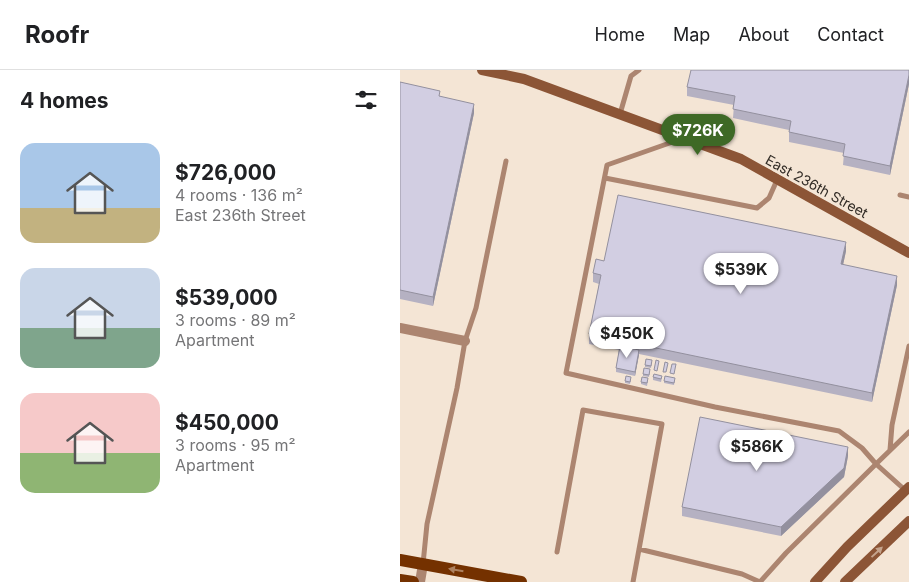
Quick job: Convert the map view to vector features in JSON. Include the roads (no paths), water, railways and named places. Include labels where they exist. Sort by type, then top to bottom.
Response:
[{"type":"main road","points":[[400,560],[521,582]]},
{"type":"main road","points":[[400,580],[413,582]]},
{"type":"street","name":"East 236th Street","points":[[482,70],[519,74],[741,159],[909,254]]},
{"type":"street","points":[[400,328],[465,341]]},
{"type":"street","points":[[815,582],[907,489]]},
{"type":"street","points":[[845,582],[909,522]]},
{"type":"street","points":[[420,582],[422,564]]},
{"type":"lane","points":[[620,114],[631,76],[639,70]]},
{"type":"lane","points":[[684,138],[607,165],[566,373],[714,407],[839,431],[862,448],[876,464],[907,489]]},
{"type":"lane","points":[[422,564],[426,524],[457,388],[465,341],[476,308],[506,161]]},
{"type":"lane","points":[[605,178],[757,208],[768,198],[778,179]]},
{"type":"lane","points":[[900,195],[909,196]]},
{"type":"lane","points":[[890,450],[892,426],[909,346]]},
{"type":"lane","points":[[557,552],[583,410],[662,424],[633,582]]},
{"type":"lane","points":[[640,548],[742,574],[760,582],[786,553],[909,432]]}]
